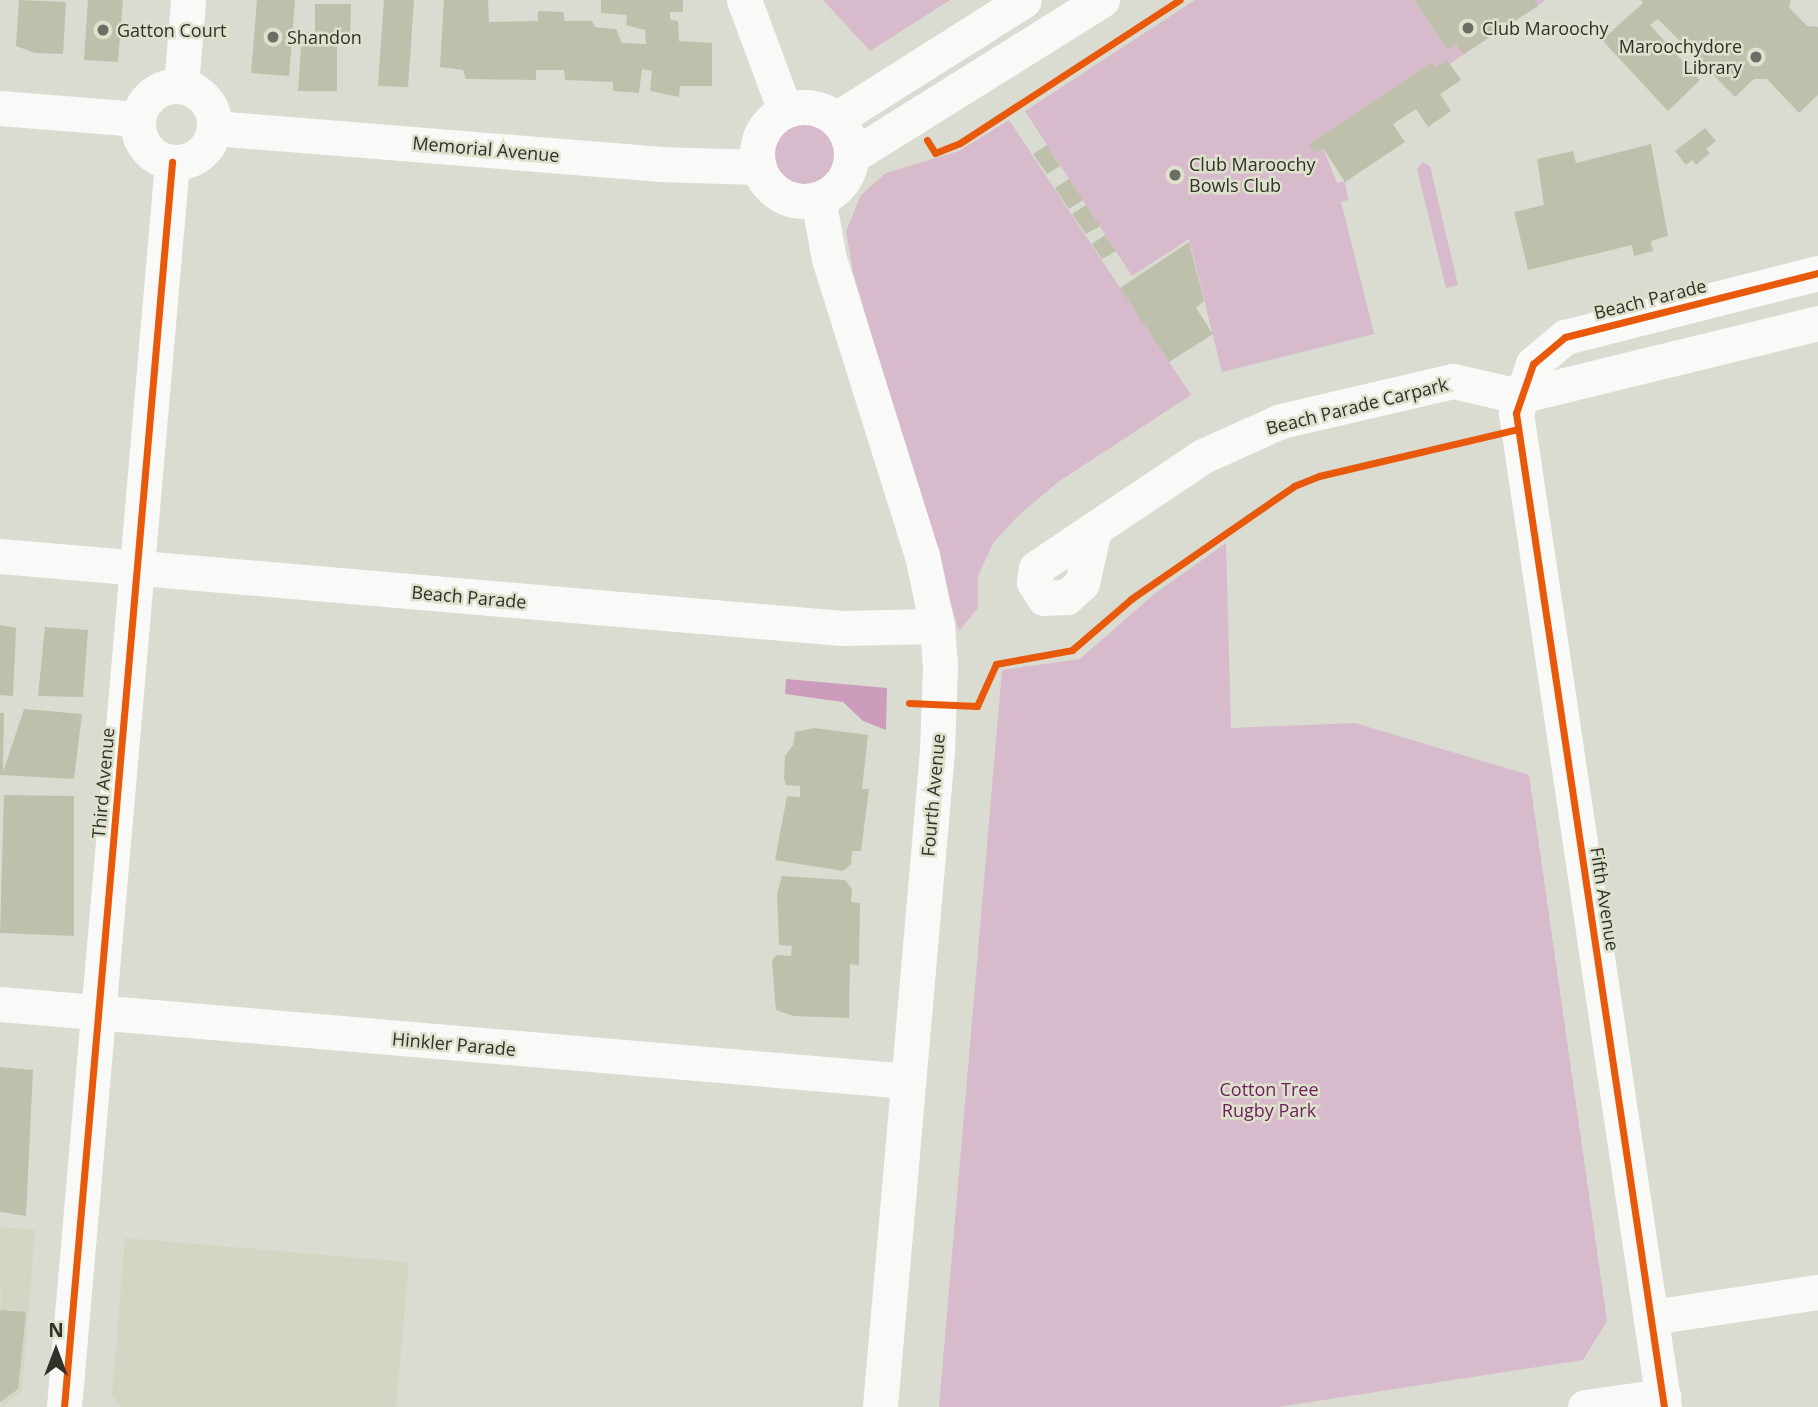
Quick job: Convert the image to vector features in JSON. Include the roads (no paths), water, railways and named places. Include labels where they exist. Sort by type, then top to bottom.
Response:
[{"type":"street","points":[[181,86],[188,0]]},
{"type":"street","points":[[744,0],[785,110]]},
{"type":"street","points":[[836,119],[1024,0]]},
{"type":"street","points":[[852,156],[1102,0]]},
{"type":"street","points":[[181,86],[192,89],[209,105],[214,128],[204,150],[184,162],[172,162],[149,152],[138,131],[138,119],[141,107],[158,90],[181,86]]},
{"type":"street","points":[[812,107],[836,119],[850,141],[852,156],[842,183],[818,198],[789,198],[765,180],[758,167],[758,139],[765,127],[785,110],[812,107]]},
{"type":"street","points":[[0,108],[138,119]]},
{"type":"street","name":"Memorial Avenue","points":[[214,128],[659,164],[758,167]]},
{"type":"street","name":"Third Avenue","points":[[64,1407],[172,162]]},
{"type":"street","name":"Fourth Avenue","points":[[818,198],[829,259],[922,555],[937,626],[939,729],[880,1407]]},
{"type":"street","name":"Beach Parade","points":[[1519,396],[1543,351],[1565,337],[1818,273]]},
{"type":"street","points":[[1519,396],[1818,323]]},
{"type":"street","name":"Beach Parade Carpark","points":[[1094,528],[1203,456],[1281,421],[1453,382],[1519,396]]},
{"type":"street","name":"Fifth Avenue","points":[[1519,396],[1520,443],[1663,1401]]},
{"type":"street","name":"Beach Parade","points":[[0,556],[842,628],[937,626]]},
{"type":"street","name":"Hinkler Parade","points":[[0,1004],[908,1081]]},
{"type":"street","points":[[1651,1317],[1818,1292]]},
{"type":"street","points":[[1585,1407],[1663,1401]]},
{"type":"place","name":"Club Maroochy","points":[[1468,28]]},
{"type":"place","name":"Gatton Court","points":[[103,30]]},
{"type":"place","name":"Shandon","points":[[273,37]]},
{"type":"place","name":"Maroochydore Library","points":[[1756,57]]},
{"type":"place","name":"Club Maroochy Bowls Club","points":[[1175,175]]},
{"type":"park label","name":"Cotton Tree Rugby Park","points":[[1269,1100]]}]
